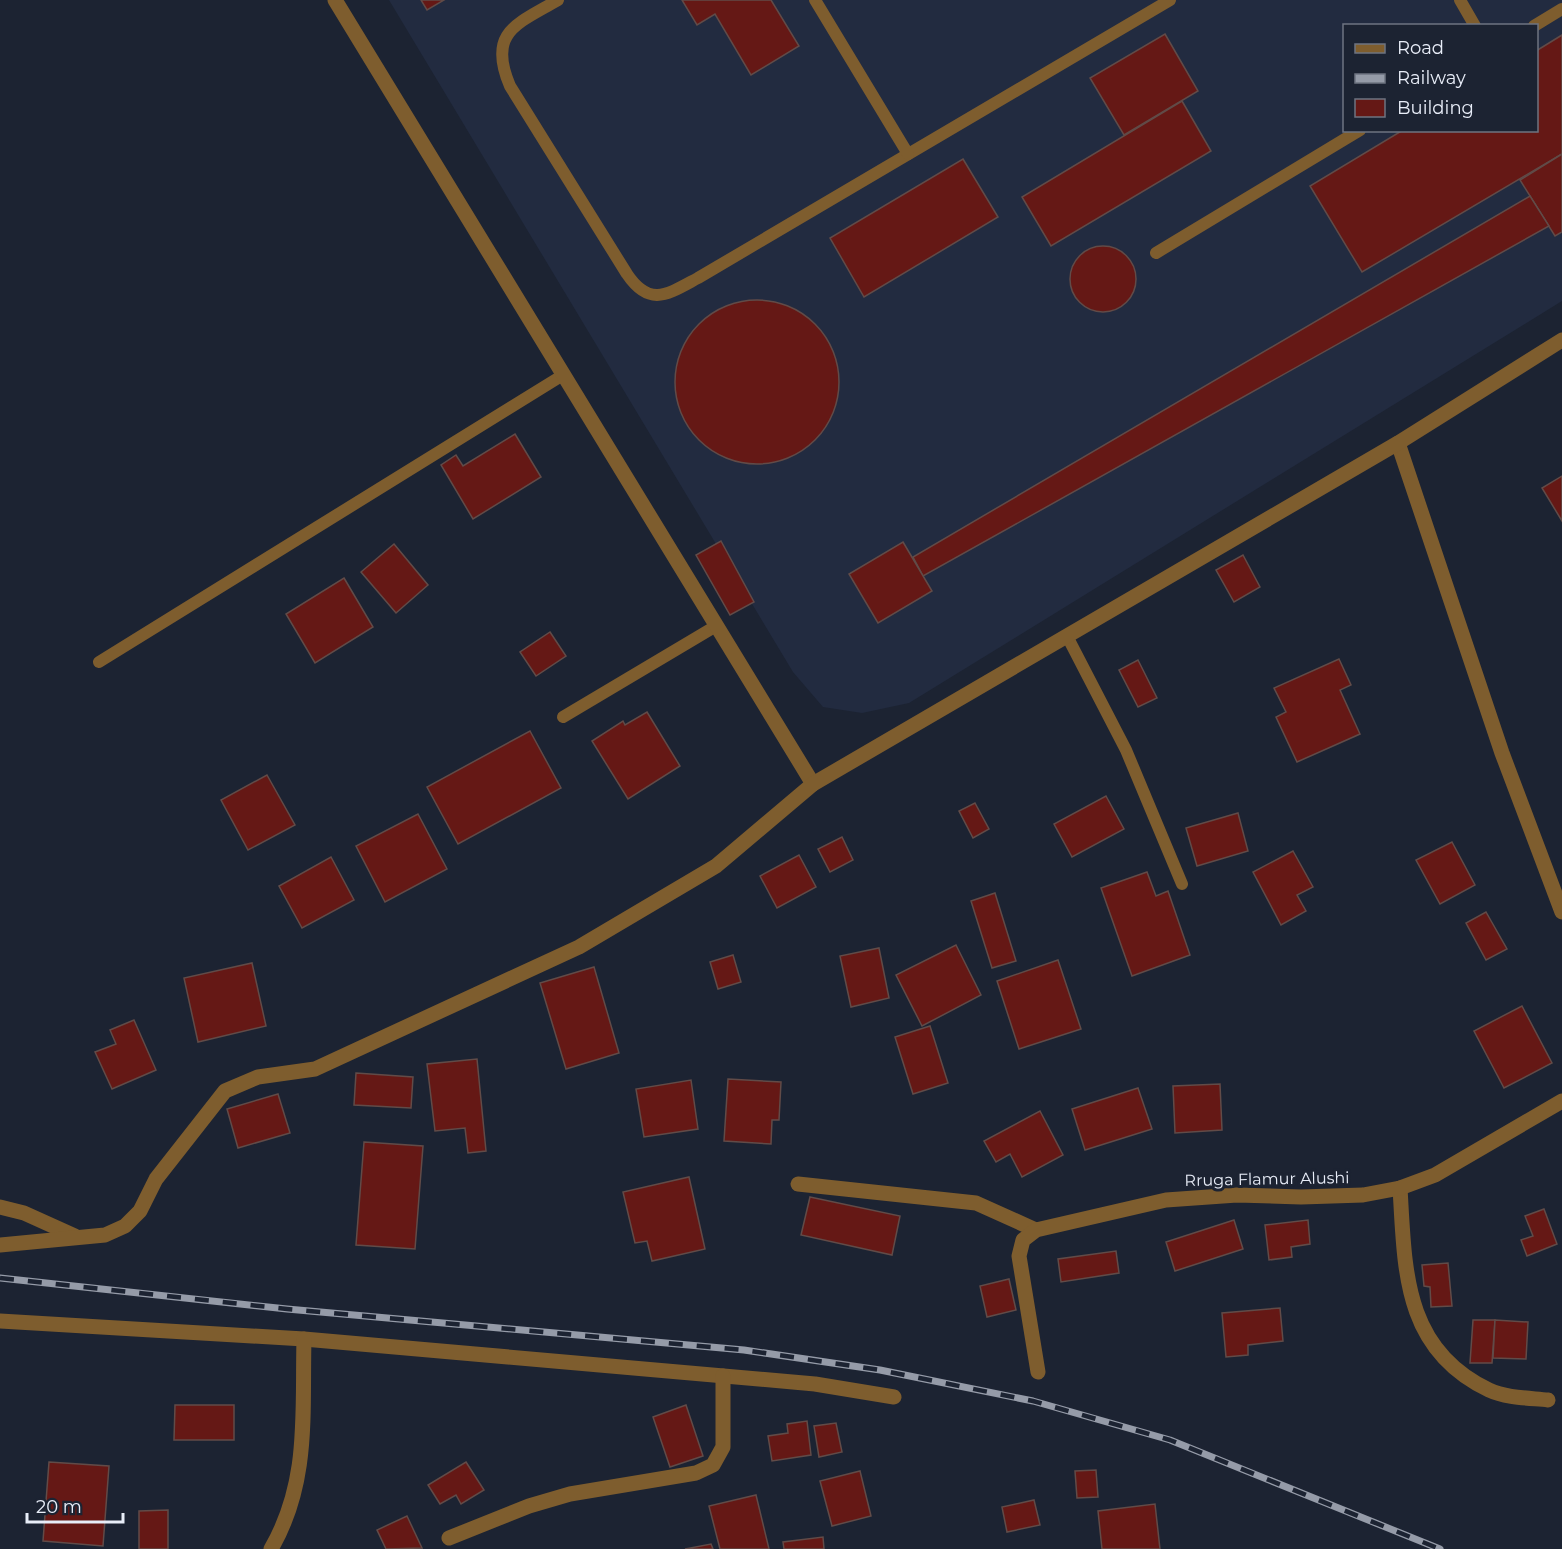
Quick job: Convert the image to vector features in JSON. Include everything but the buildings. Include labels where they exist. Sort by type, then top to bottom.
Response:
[{"type":"street","points":[[335,0],[813,784]]},
{"type":"street","points":[[0,1245],[105,1234],[125,1226],[140,1211],[156,1179],[225,1091],[258,1077],[315,1069],[579,948],[716,866],[813,784],[1398,443],[1562,340]]},
{"type":"street","points":[[1398,443],[1502,753],[1562,912]]},
{"type":"street","name":"Rruga Flamur Alushi","points":[[1036,1230],[1166,1200],[1238,1195],[1364,1195],[1400,1188],[1436,1174],[1562,1101]]},
{"type":"street","points":[[798,1184],[976,1203],[1036,1230],[1023,1240],[1019,1256],[1038,1372]]},
{"type":"street","points":[[1400,1188],[1405,1274],[1412,1302],[1428,1337],[1457,1370],[1491,1391],[1548,1400]]},
{"type":"street","points":[[0,1207],[24,1213],[78,1237]]},
{"type":"street","points":[[0,1321],[304,1339],[815,1384],[894,1397]]},
{"type":"street","points":[[271,1549],[295,1497],[300,1471],[304,1339]]},
{"type":"street","points":[[449,1538],[539,1503],[570,1494],[696,1473],[713,1464],[723,1447],[723,1376]]},
{"type":"lane","points":[[558,0],[510,28],[503,45],[501,65],[510,86],[627,274],[637,289],[651,295],[668,294],[698,278],[1170,0]]},
{"type":"lane","points":[[815,0],[908,154]]},
{"type":"lane","points":[[1460,0],[1474,24]]},
{"type":"lane","points":[[1537,24],[1562,9]]},
{"type":"lane","points":[[1156,253],[1357,132]]},
{"type":"lane","points":[[99,662],[563,375]]},
{"type":"lane","points":[[563,717],[716,626]]},
{"type":"lane","points":[[1067,636],[1126,750],[1182,884]]},
{"type":"shaded area","points":[[389,0],[1562,0],[1562,301],[909,703],[862,713],[823,707],[793,672]]},
{"type":"railway","points":[[0,1278],[287,1309],[744,1350],[880,1370],[1033,1401],[1170,1440],[1440,1549]]}]
